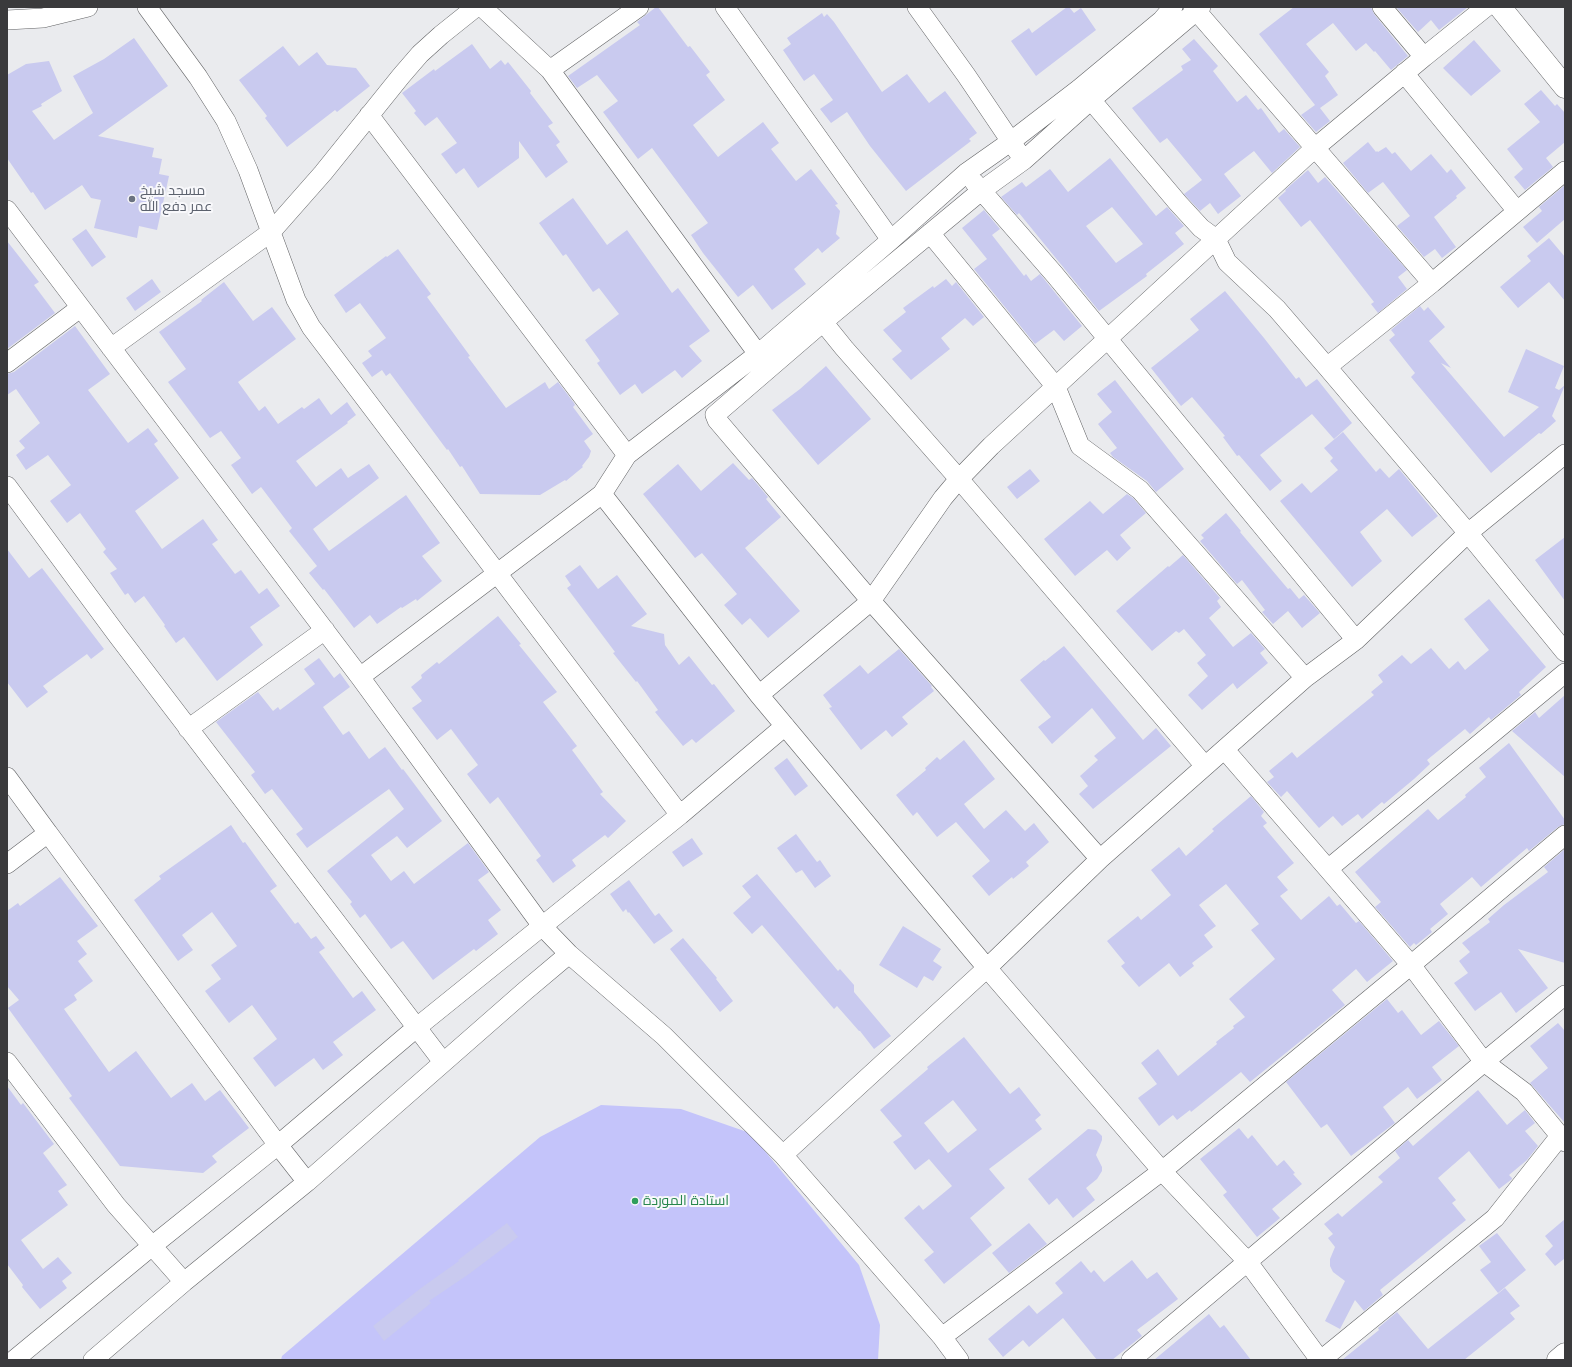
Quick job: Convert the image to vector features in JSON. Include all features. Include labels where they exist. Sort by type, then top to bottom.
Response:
[{"type":"street","points":[[7,20],[43,18],[88,7]]},
{"type":"street","points":[[147,7],[198,78],[226,121],[248,170],[296,300],[311,328],[680,815]]},
{"type":"street","points":[[111,348],[271,232],[323,173],[420,54],[476,7]]},
{"type":"street","points":[[482,7],[550,70],[758,354]]},
{"type":"street","points":[[550,70],[638,7]]},
{"type":"street","points":[[725,7],[891,240]]},
{"type":"street","points":[[917,7],[1024,160]]},
{"type":"street","points":[[360,677],[602,494],[627,455],[758,354],[891,240],[966,173],[1010,142],[1079,89],[1162,20],[1173,7]]},
{"type":"street","points":[[1382,7],[1424,57]]},
{"type":"street","points":[[759,695],[872,601],[904,556],[928,517],[959,479],[991,446],[1316,147],[1486,7]]},
{"type":"street","points":[[1500,7],[1565,87]]},
{"type":"street","points":[[1100,859],[872,601],[715,415],[823,322],[981,191],[1024,160],[1197,8],[1432,282]]},
{"type":"street","points":[[1404,73],[1517,211]]},
{"type":"street","points":[[1091,100],[1178,203],[1202,228],[1216,239],[1227,262],[1277,309],[1327,367],[1468,533],[1565,652]]},
{"type":"street","points":[[369,115],[627,455]]},
{"type":"street","points":[[1327,367],[1565,171]]},
{"type":"street","points":[[966,173],[1055,274],[1356,640]]},
{"type":"street","points":[[7,210],[325,630],[542,926],[569,954],[664,1036],[783,1155],[942,1337],[960,1360]]},
{"type":"street","points":[[930,234],[1056,387],[1080,446],[1140,490],[1305,678]]},
{"type":"street","points":[[7,363],[80,308]]},
{"type":"street","points":[[823,322],[1205,766]]},
{"type":"street","points":[[783,1155],[987,968],[1100,859],[1305,678],[1356,640],[1468,533],[1565,454]]},
{"type":"street","points":[[7,486],[188,729],[443,1062]]},
{"type":"street","points":[[602,494],[759,695],[987,968],[1162,1171],[1247,1261],[1320,1360],[1495,1218],[1562,1139],[1524,1092],[1484,1062],[1411,965],[1225,750]]},
{"type":"street","points":[[188,729],[325,630]]},
{"type":"street","points":[[1328,870],[1565,673]]},
{"type":"street","points":[[14,1360],[152,1246],[278,1145],[416,1028],[680,815],[786,726]]},
{"type":"street","points":[[7,777],[278,1145],[307,1182]]},
{"type":"street","points":[[7,864],[48,833]]},
{"type":"street","points":[[942,1337],[1162,1171],[1411,965],[1565,835]]},
{"type":"street","points":[[93,1360],[184,1282],[307,1182],[443,1062],[569,954]]},
{"type":"street","points":[[1131,1360],[1565,995]]},
{"type":"street","points":[[10,1071],[116,1205],[184,1282]]},
{"type":"street","points":[[1558,1360],[1565,1354]]},
{"type":"shaded area","name":"استادة الموردة","points":[[601,1105],[681,1109],[750,1133],[859,1265],[880,1325],[878,1360],[281,1360],[282,1356],[540,1137]]},
{"type":"building","points":[[658,7],[688,47],[690,46],[710,72],[706,75],[725,100],[693,125],[718,157],[763,122],[779,143],[771,149],[796,181],[811,169],[838,204],[835,205],[840,211],[836,234],[840,238],[822,253],[818,248],[794,269],[806,284],[772,310],[753,285],[738,297],[703,253],[691,235],[708,223],[652,148],[638,159],[603,112],[618,101],[597,75],[577,88],[568,76],[640,25],[637,22]]},
{"type":"building","points":[[1069,7],[1074,13],[1081,8],[1096,30],[1036,76],[1011,41],[1029,28],[1032,33]]},
{"type":"building","points":[[1294,7],[1371,7],[1374,14],[1408,56],[1391,70],[1366,43],[1356,51],[1333,23],[1306,44],[1329,72],[1325,76],[1338,95],[1320,108],[1330,121],[1316,132],[1301,115],[1315,105],[1259,34]]},
{"type":"building","points":[[1396,7],[1468,7],[1439,30],[1431,20],[1418,32]]},
{"type":"building","points":[[822,13],[824,17],[827,14],[834,22],[882,92],[907,74],[929,103],[945,91],[977,133],[969,139],[971,141],[906,191],[870,146],[847,112],[831,123],[820,109],[833,100],[814,74],[804,81],[783,50],[791,44],[787,38]]},
{"type":"building","points":[[134,38],[168,86],[98,136],[154,148],[152,157],[162,159],[159,174],[169,176],[157,230],[139,226],[137,238],[94,228],[101,200],[91,198],[82,185],[45,210],[33,192],[31,193],[7,158],[7,75],[26,64],[49,61],[62,91],[41,104],[42,106],[32,111],[54,140],[93,113],[73,76],[104,59]]},
{"type":"building","points":[[1194,39],[1218,66],[1213,71],[1237,102],[1246,95],[1258,110],[1261,108],[1279,133],[1284,129],[1300,147],[1272,173],[1254,151],[1224,174],[1241,196],[1218,214],[1210,203],[1200,211],[1184,194],[1202,180],[1167,138],[1160,143],[1132,108],[1183,70],[1181,66],[1191,60],[1182,49]]},
{"type":"building","points":[[1474,40],[1501,71],[1471,96],[1443,68]]},
{"type":"building","points":[[472,44],[490,69],[501,60],[505,65],[508,62],[531,91],[530,93],[553,123],[548,126],[560,142],[556,145],[568,162],[546,178],[519,141],[519,158],[478,188],[464,168],[456,174],[441,154],[457,143],[437,117],[425,126],[414,113],[416,111],[402,93],[434,69],[435,71]]},
{"type":"building","points":[[283,46],[299,66],[317,52],[327,65],[356,68],[370,86],[337,112],[335,110],[287,147],[265,118],[267,116],[239,80]]},
{"type":"building","points":[[1541,90],[1555,106],[1557,104],[1565,113],[1565,142],[1546,158],[1553,167],[1525,190],[1514,177],[1523,169],[1507,149],[1540,122],[1524,104]]},
{"type":"building","points":[[1368,142],[1376,152],[1386,147],[1392,154],[1395,152],[1411,171],[1431,154],[1447,173],[1451,169],[1466,188],[1456,196],[1457,198],[1434,217],[1456,247],[1442,258],[1435,249],[1424,257],[1397,226],[1410,216],[1383,182],[1368,193],[1343,163]]},
{"type":"building","points":[[1110,158],[1156,216],[1167,207],[1184,226],[1175,233],[1184,244],[1146,274],[1147,276],[1099,311],[1019,213],[1017,215],[1001,197],[1022,182],[1026,187],[1050,169],[1068,192]],"holes":[[[1112,207],[1143,244],[1116,263],[1086,226]]]},
{"type":"building","points":[[1308,170],[1318,183],[1325,177],[1407,270],[1398,277],[1407,289],[1378,313],[1371,304],[1374,302],[1310,220],[1301,227],[1278,198]]},
{"type":"building","points":[[1565,185],[1565,219],[1537,243],[1523,227],[1542,211],[1539,207]]},
{"type":"building","points":[[573,198],[607,245],[627,230],[672,293],[678,288],[710,331],[689,346],[702,361],[682,378],[675,370],[642,394],[635,384],[620,395],[597,363],[600,361],[585,340],[619,314],[599,288],[593,292],[566,254],[563,256],[539,223]]},
{"type":"building","points":[[984,210],[1000,229],[992,235],[1024,276],[1026,274],[1031,281],[1040,274],[1082,326],[1064,341],[1054,330],[1035,344],[974,269],[987,259],[962,228]]},
{"type":"building","points":[[86,229],[106,257],[92,267],[72,239]]},
{"type":"building","points":[[1549,238],[1565,257],[1565,301],[1549,282],[1518,308],[1500,287],[1531,261],[1527,256]]},
{"type":"building","points":[[7,241],[39,282],[34,285],[55,313],[7,349]]},
{"type":"building","points":[[398,249],[431,294],[427,297],[470,356],[468,357],[506,408],[545,382],[549,389],[558,382],[574,403],[575,405],[573,407],[593,434],[584,441],[591,451],[589,457],[582,466],[583,467],[566,481],[565,480],[540,495],[480,494],[462,466],[460,467],[390,373],[386,376],[382,370],[372,377],[362,363],[372,356],[368,351],[386,338],[360,303],[346,313],[334,295],[386,256],[387,257]]},
{"type":"building","points":[[152,279],[161,292],[135,311],[126,298]]},
{"type":"building","points":[[946,279],[952,286],[956,282],[984,317],[973,326],[965,318],[941,338],[950,349],[911,380],[892,359],[902,351],[883,330],[906,312],[903,308],[933,286],[934,288]]},
{"type":"building","points":[[224,282],[253,321],[272,307],[296,339],[238,382],[259,411],[265,406],[278,424],[302,407],[304,409],[319,398],[331,415],[347,402],[356,415],[347,422],[348,423],[296,461],[316,487],[341,468],[348,478],[369,464],[379,478],[313,529],[329,551],[406,495],[440,543],[422,556],[442,581],[417,601],[416,599],[402,608],[401,607],[377,624],[370,615],[354,628],[324,589],[323,590],[309,573],[317,566],[289,531],[292,528],[261,487],[252,494],[231,465],[241,458],[221,431],[210,438],[168,382],[186,369],[159,332],[202,301],[201,300]]},
{"type":"building","points":[[1225,291],[1296,379],[1299,377],[1306,387],[1317,379],[1352,423],[1334,439],[1312,414],[1260,455],[1282,481],[1270,491],[1239,455],[1237,456],[1223,437],[1225,436],[1192,397],[1181,406],[1151,368],[1199,330],[1190,319]]},
{"type":"building","points":[[1420,306],[1424,311],[1428,307],[1445,327],[1429,341],[1451,368],[1441,363],[1504,437],[1539,407],[1508,392],[1526,349],[1564,366],[1555,388],[1559,390],[1565,385],[1552,416],[1556,421],[1541,434],[1539,433],[1491,473],[1411,377],[1415,373],[1389,340],[1395,335],[1391,330]]},
{"type":"building","points":[[75,326],[110,374],[88,390],[128,443],[148,428],[158,441],[154,444],[179,478],[135,511],[162,549],[203,519],[218,540],[212,544],[235,574],[241,570],[259,594],[267,588],[280,606],[250,627],[263,645],[217,681],[184,637],[176,643],[144,596],[135,603],[128,593],[125,595],[110,573],[117,569],[103,552],[106,549],[80,513],[67,523],[50,501],[71,485],[48,455],[26,470],[16,455],[25,448],[19,441],[40,423],[16,389],[7,395],[7,374],[14,372]]},
{"type":"building","points":[[826,366],[871,419],[818,465],[772,410],[800,389]]},
{"type":"building","points":[[1115,380],[1184,469],[1156,492],[1147,481],[1113,457],[1110,453],[1117,448],[1098,424],[1112,412],[1097,394]]},
{"type":"building","points":[[1343,432],[1376,472],[1380,468],[1389,478],[1399,469],[1438,516],[1412,537],[1387,509],[1360,532],[1382,561],[1352,587],[1280,501],[1302,483],[1311,493],[1338,470],[1330,461],[1333,458],[1324,448]]},
{"type":"building","points":[[733,463],[749,480],[752,478],[768,497],[766,499],[781,517],[745,548],[800,611],[768,638],[750,618],[742,625],[724,605],[737,594],[702,553],[695,558],[643,494],[678,464],[701,491]]},
{"type":"building","points":[[1030,469],[1040,481],[1017,499],[1007,487]]},
{"type":"building","points":[[1127,494],[1133,498],[1146,513],[1120,535],[1131,548],[1117,561],[1107,550],[1075,576],[1044,539],[1090,501],[1103,514]]},
{"type":"building","points":[[1226,513],[1288,589],[1290,588],[1299,599],[1304,595],[1320,613],[1302,628],[1288,611],[1273,624],[1262,612],[1265,610],[1242,580],[1237,584],[1200,541],[1204,538],[1201,535]]},
{"type":"building","points":[[1565,537],[1565,601],[1535,560]]},
{"type":"building","points":[[7,549],[29,578],[42,568],[104,649],[91,659],[87,654],[43,686],[48,692],[27,708],[7,682]]},
{"type":"building","points":[[1183,555],[1220,598],[1217,601],[1221,607],[1209,618],[1233,647],[1251,633],[1265,649],[1260,653],[1268,663],[1237,689],[1233,683],[1202,710],[1188,695],[1208,676],[1197,663],[1206,655],[1184,629],[1179,633],[1176,631],[1152,651],[1116,611]]},
{"type":"building","points":[[580,565],[598,589],[617,575],[647,614],[631,626],[664,634],[665,645],[679,665],[689,656],[712,685],[714,684],[735,711],[696,743],[692,739],[683,746],[655,712],[658,710],[637,681],[636,682],[613,653],[615,652],[567,588],[571,585],[565,576]]},
{"type":"building","points":[[1489,599],[1546,667],[1519,692],[1521,695],[1491,720],[1489,717],[1470,734],[1465,729],[1427,760],[1430,764],[1384,804],[1382,802],[1362,819],[1358,814],[1342,826],[1333,816],[1319,828],[1287,791],[1281,797],[1267,782],[1274,777],[1269,771],[1292,752],[1297,758],[1374,695],[1371,692],[1383,682],[1378,675],[1402,655],[1411,664],[1431,648],[1449,669],[1458,661],[1465,670],[1489,650],[1464,619]]},
{"type":"building","points":[[498,616],[557,692],[543,702],[577,746],[572,750],[603,792],[600,794],[626,821],[608,838],[605,835],[572,860],[576,866],[553,883],[536,860],[541,856],[498,797],[490,804],[467,774],[478,765],[451,729],[437,740],[412,708],[422,701],[411,687],[422,678],[421,675],[437,662],[439,664]]},
{"type":"building","points":[[1064,646],[1143,740],[1156,728],[1171,746],[1093,809],[1079,794],[1088,786],[1080,776],[1098,760],[1094,756],[1116,738],[1092,708],[1052,744],[1038,727],[1051,717],[1020,680]]},
{"type":"building","points":[[899,649],[932,686],[931,687],[934,691],[902,717],[908,724],[892,737],[886,730],[861,750],[829,708],[832,707],[823,695],[860,665],[868,674]]},
{"type":"building","points":[[319,658],[334,678],[340,673],[350,687],[323,707],[343,735],[349,731],[369,759],[385,747],[442,821],[407,848],[397,836],[371,855],[391,881],[404,871],[414,884],[468,843],[489,872],[478,880],[501,910],[488,920],[498,934],[476,951],[474,949],[433,980],[403,941],[391,949],[365,914],[360,918],[350,904],[352,902],[327,871],[404,809],[389,789],[307,848],[296,834],[303,829],[272,789],[265,794],[251,775],[255,772],[216,722],[258,692],[273,711],[278,707],[280,710],[315,684],[304,669]]},
{"type":"building","points":[[1565,695],[1565,777],[1512,731],[1535,712],[1539,718]]},
{"type":"building","points":[[964,740],[995,779],[964,804],[984,829],[1006,810],[1025,831],[1034,823],[1049,842],[1026,862],[1029,866],[1013,879],[1012,877],[989,896],[972,876],[990,861],[956,822],[937,837],[917,812],[913,816],[896,795],[926,770],[925,768],[937,757],[940,760]]},
{"type":"building","points":[[1509,743],[1565,820],[1565,824],[1558,827],[1529,851],[1527,848],[1481,887],[1472,877],[1440,904],[1448,914],[1430,929],[1432,932],[1416,945],[1414,943],[1410,947],[1375,907],[1381,902],[1355,872],[1428,809],[1438,820],[1466,797],[1465,795],[1486,777],[1479,768]]},
{"type":"building","points":[[787,758],[808,786],[795,796],[774,768]]},
{"type":"building","points":[[1251,796],[1264,812],[1261,816],[1267,823],[1263,826],[1294,863],[1277,877],[1288,890],[1280,896],[1301,920],[1329,896],[1337,906],[1340,904],[1356,923],[1359,921],[1393,961],[1367,982],[1356,969],[1332,990],[1345,1005],[1250,1082],[1241,1072],[1191,1112],[1190,1110],[1177,1120],[1173,1115],[1159,1126],[1138,1098],[1157,1084],[1141,1063],[1158,1049],[1178,1076],[1217,1044],[1216,1042],[1245,1017],[1229,999],[1275,959],[1251,930],[1259,924],[1226,884],[1199,905],[1216,926],[1204,935],[1213,947],[1192,963],[1194,966],[1180,977],[1169,963],[1139,987],[1121,966],[1125,963],[1107,941],[1138,916],[1141,920],[1171,895],[1151,870],[1179,847],[1186,856],[1214,831],[1212,829]]},
{"type":"building","points":[[231,825],[243,843],[245,842],[277,886],[270,891],[295,924],[298,922],[311,939],[316,936],[325,948],[319,952],[353,998],[362,991],[376,1010],[333,1042],[343,1055],[323,1070],[314,1058],[275,1087],[253,1058],[277,1039],[252,1005],[229,1023],[205,991],[221,979],[211,965],[237,946],[212,912],[182,935],[193,950],[178,961],[134,900],[161,879],[159,876]]},
{"type":"building","points":[[796,834],[817,862],[820,860],[831,876],[815,888],[802,870],[796,873],[777,848]]},
{"type":"building","points":[[692,838],[703,854],[683,867],[672,852]]},
{"type":"building","points":[[1565,849],[1565,963],[1518,949],[1548,988],[1516,1013],[1501,992],[1475,1011],[1454,983],[1468,973],[1459,961],[1470,952],[1462,943],[1490,922],[1488,919],[1504,905],[1548,872],[1544,867]]},
{"type":"building","points":[[757,874],[838,971],[840,969],[854,985],[854,992],[891,1036],[874,1049],[837,1006],[834,1009],[762,925],[752,934],[733,913],[751,897],[742,886]]},
{"type":"building","points":[[60,877],[98,926],[77,941],[87,954],[78,961],[93,981],[74,995],[77,1000],[64,1009],[109,1072],[136,1051],[171,1098],[192,1083],[205,1101],[220,1090],[249,1128],[212,1156],[217,1162],[203,1173],[120,1166],[69,1098],[72,1096],[8,1008],[19,1000],[7,986],[7,911],[18,903],[20,906]]},
{"type":"building","points":[[629,880],[655,916],[659,913],[673,931],[654,944],[629,912],[628,913],[626,909],[623,912],[610,894]]},
{"type":"building","points":[[903,926],[941,949],[933,961],[942,967],[933,981],[924,976],[917,988],[879,965]]},
{"type":"building","points":[[683,938],[717,978],[716,979],[733,1001],[720,1012],[670,949]]},
{"type":"building","points":[[1387,999],[1398,1013],[1402,1010],[1421,1035],[1439,1021],[1459,1046],[1432,1067],[1442,1080],[1417,1099],[1408,1087],[1383,1107],[1395,1123],[1351,1156],[1327,1124],[1321,1128],[1286,1082]]},
{"type":"building","points":[[1558,1023],[1565,1031],[1565,1123],[1530,1083],[1548,1068],[1530,1046]]},
{"type":"building","points":[[964,1037],[1010,1094],[1019,1087],[1041,1115],[1035,1120],[1042,1129],[989,1169],[1005,1188],[970,1218],[992,1245],[944,1284],[924,1260],[934,1252],[904,1218],[919,1205],[923,1210],[952,1186],[929,1159],[915,1170],[893,1142],[902,1136],[880,1110],[928,1069],[927,1067]],"holes":[[[953,1100],[977,1130],[948,1153],[924,1123]]]},
{"type":"building","points":[[7,1086],[21,1105],[23,1103],[54,1144],[43,1153],[67,1185],[58,1191],[68,1205],[21,1240],[43,1269],[58,1257],[72,1273],[62,1281],[67,1288],[40,1309],[22,1287],[23,1285],[7,1264]]},
{"type":"building","points":[[1478,1090],[1507,1125],[1525,1110],[1535,1123],[1525,1131],[1538,1146],[1527,1160],[1509,1175],[1512,1179],[1499,1189],[1469,1151],[1438,1178],[1456,1200],[1452,1203],[1466,1220],[1380,1290],[1383,1295],[1364,1311],[1355,1300],[1340,1329],[1325,1321],[1345,1281],[1333,1272],[1330,1266],[1330,1259],[1335,1247],[1328,1238],[1333,1234],[1324,1224],[1338,1213],[1342,1217],[1383,1182],[1378,1177],[1400,1158],[1395,1151],[1408,1140],[1413,1146]]},
{"type":"building","points":[[1239,1128],[1248,1139],[1252,1135],[1277,1166],[1284,1160],[1302,1184],[1272,1209],[1280,1218],[1257,1237],[1223,1195],[1227,1192],[1200,1159]]},
{"type":"building","points":[[1088,1129],[1096,1130],[1102,1136],[1102,1140],[1096,1155],[1102,1167],[1102,1171],[1097,1179],[1086,1188],[1095,1200],[1073,1218],[1057,1198],[1049,1205],[1028,1179]]},
{"type":"building","points":[[1565,1219],[1565,1261],[1564,1259],[1555,1266],[1545,1254],[1553,1246],[1545,1236]]},
{"type":"building","points":[[507,1223],[518,1237],[469,1274],[429,1301],[431,1303],[384,1341],[373,1326]]},
{"type":"building","points":[[1029,1223],[1047,1244],[1009,1273],[992,1253]]},
{"type":"building","points":[[1497,1233],[1526,1270],[1498,1293],[1480,1270],[1491,1262],[1479,1246]]},
{"type":"building","points":[[1132,1260],[1147,1279],[1157,1272],[1178,1299],[1137,1330],[1142,1336],[1112,1360],[1097,1360],[1063,1318],[1029,1347],[1023,1340],[1003,1357],[988,1339],[1029,1305],[1037,1314],[1063,1293],[1055,1283],[1081,1261],[1091,1273],[1094,1270],[1104,1282]]},
{"type":"building","points":[[1505,1288],[1520,1306],[1510,1313],[1515,1319],[1464,1360],[1342,1360],[1379,1330],[1378,1328],[1397,1312],[1428,1349]]},
{"type":"building","points":[[1209,1314],[1220,1328],[1224,1325],[1251,1360],[1154,1360]]},
{"type":"place","name":"مسجد شيخ عمر دفع الله","points":[[132,199]]},
{"type":"place","name":"استادة الموردة","points":[[635,1201]]}]
